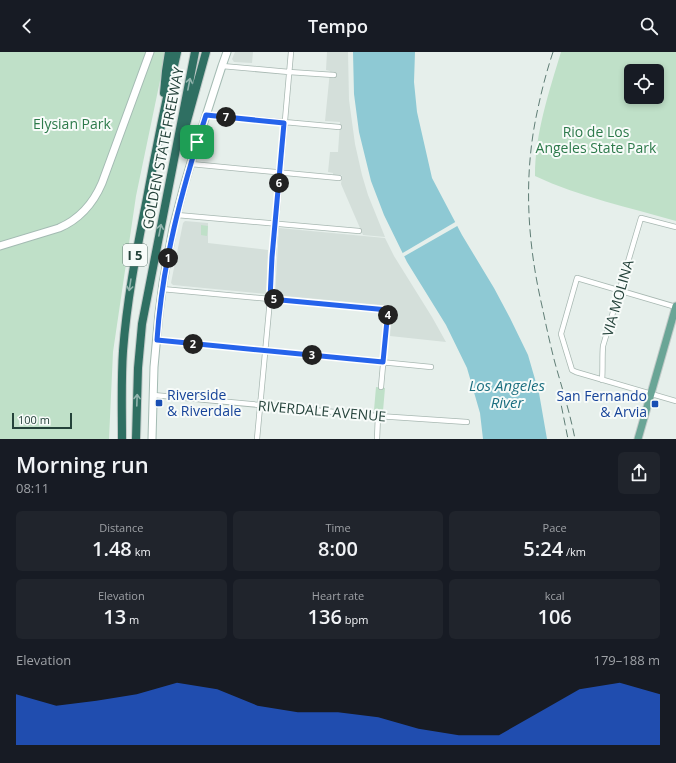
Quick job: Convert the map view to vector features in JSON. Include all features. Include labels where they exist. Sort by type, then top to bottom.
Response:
[{"type":"highway","points":[[161,123],[169,52]]},
{"type":"highway","name":"GOLDEN STATE FREEWAY","points":[[122,439],[123,352],[128,298],[161,123],[177,52]]},
{"type":"highway","name":"GOLDEN STATE FREEWAY","points":[[136,439],[138,368],[142,324],[195,52]]},
{"type":"highway","points":[[170,177],[178,156],[206,52]]},
{"type":"main road","points":[[0,246],[59,228],[75,219],[94,200],[102,183],[150,52]]},
{"type":"main road","points":[[152,439],[154,367],[158,313],[162,288],[177,215],[190,164],[227,52]]},
{"type":"main road","points":[[638,439],[676,307]]},
{"type":"street","points":[[257,439],[266,351],[291,52]]},
{"type":"street","points":[[222,66],[334,75]]},
{"type":"street","points":[[206,115],[339,127]]},
{"type":"street","points":[[190,164],[339,178]]},
{"type":"street","points":[[177,215],[359,231]]},
{"type":"street","name":"VIA MOLINA","points":[[602,380],[603,346],[641,218],[676,227]]},
{"type":"street","points":[[676,307],[577,278],[561,334],[572,370],[676,401]]},
{"type":"street","points":[[162,288],[388,310],[381,387]]},
{"type":"street","points":[[157,340],[431,367]]},
{"type":"street","name":"RIVERDALE AVENUE","points":[[153,396],[378,416],[467,422]]},
{"type":"street","points":[[376,439],[378,416]]},
{"type":"shaded area","points":[[235,52],[253,52],[252,63],[234,62],[232,59]]},
{"type":"shaded area","points":[[327,52],[348,52],[349,100],[355,144],[368,195],[385,237],[363,235],[341,184],[342,175],[333,175],[333,173],[328,172],[330,152],[338,152],[340,122],[325,121],[330,71],[326,70]]},
{"type":"shaded area","points":[[185,221],[208,223],[208,243],[268,250],[266,294],[173,285],[171,283],[183,223]]},
{"type":"shaded area","points":[[279,228],[385,238],[394,256],[446,342],[390,336],[392,306],[275,295]]},
{"type":"green space","name":"Elysian Park","points":[[0,52],[166,52],[136,196],[113,352],[109,439],[0,439]]},
{"type":"green space","name":"Rio de Los Angeles State Park","points":[[561,52],[676,52],[676,221],[587,196],[535,176],[537,144],[548,97]]},
{"type":"green space","points":[[201,225],[208,226],[207,236],[201,235]]},
{"type":"green space","points":[[376,387],[385,388],[383,411],[374,410]]},
{"type":"water","name":"Los Angeles River","points":[[353,52],[415,52],[414,82],[417,112],[432,178],[462,235],[494,288],[528,355],[539,393],[547,439],[483,439],[480,413],[467,368],[446,325],[407,262],[384,215],[371,181],[359,132],[354,94]]},
{"type":"pier","points":[[457,221],[459,225],[403,257],[401,254]]},
{"type":"railway","points":[[553,52],[541,94],[533,133],[529,183],[530,232],[537,282],[551,349],[575,439]]},
{"type":"railway","points":[[559,394],[568,439]]},
{"type":"place","name":"Riverside & Riverdale","points":[[159,403]]},
{"type":"place","name":"San Fernando & Arvia","points":[[655,404]]},
{"type":"route","points":[[206,115],[284,123],[272,257],[270,299],[388,310],[383,362],[157,340],[158,313],[173,228],[197,142],[206,115]]}]
